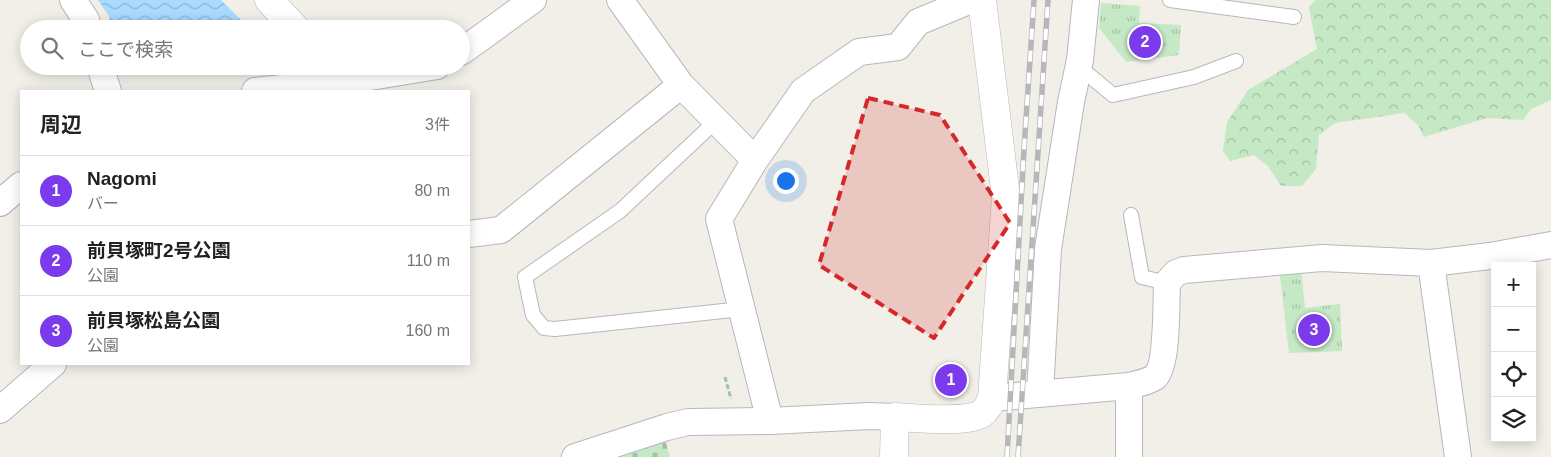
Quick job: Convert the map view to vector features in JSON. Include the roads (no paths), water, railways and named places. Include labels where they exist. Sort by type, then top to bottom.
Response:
[{"type":"street","points":[[73,0],[86,20]]},
{"type":"street","points":[[269,0],[288,20]]},
{"type":"street","points":[[470,46],[533,0]]},
{"type":"street","points":[[770,421],[719,219],[755,160],[803,91],[860,52],[898,47],[918,22],[972,0]]},
{"type":"street","points":[[575,457],[688,422],[770,421],[869,416],[934,420],[970,418],[987,409],[992,398],[1006,197],[982,0]]},
{"type":"street","points":[[1040,394],[1048,249],[1071,102],[1080,60],[1086,0]]},
{"type":"street","points":[[629,3],[681,84],[755,160]]},
{"type":"street","points":[[103,75],[108,90]]},
{"type":"street","points":[[260,90],[334,75]]},
{"type":"street","points":[[470,234],[502,230],[681,84]]},
{"type":"street","points":[[0,203],[20,186]]},
{"type":"street","points":[[992,398],[1129,386],[1148,381],[1156,376],[1164,355],[1167,283],[1176,273],[1184,270],[1322,258],[1431,263],[1490,256],[1551,245]]},
{"type":"street","points":[[1431,263],[1458,457]]},
{"type":"street","points":[[0,410],[52,365]]},
{"type":"street","points":[[1129,386],[1129,457]]},
{"type":"street","points":[[894,457],[895,417]]},
{"type":"lane","points":[[1170,0],[1294,17]]},
{"type":"lane","points":[[1078,66],[1114,95],[1194,77],[1236,61]]},
{"type":"lane","points":[[716,120],[620,211],[525,277],[533,315],[544,328],[554,329],[742,309]]},
{"type":"lane","points":[[1130,215],[1142,277],[1167,283]]},
{"type":"water","points":[[98,0],[221,0],[241,20],[110,20]]},
{"type":"railway","points":[[1007,457],[1034,0]]},
{"type":"railway","points":[[1018,457],[1048,0]]},
{"type":"place","name":"前貝塚町2号公園","points":[[1145,42]]},
{"type":"place","name":"前貝塚松島公園","points":[[1314,330]]},
{"type":"place","name":"Nagomi","points":[[951,380]]}]
